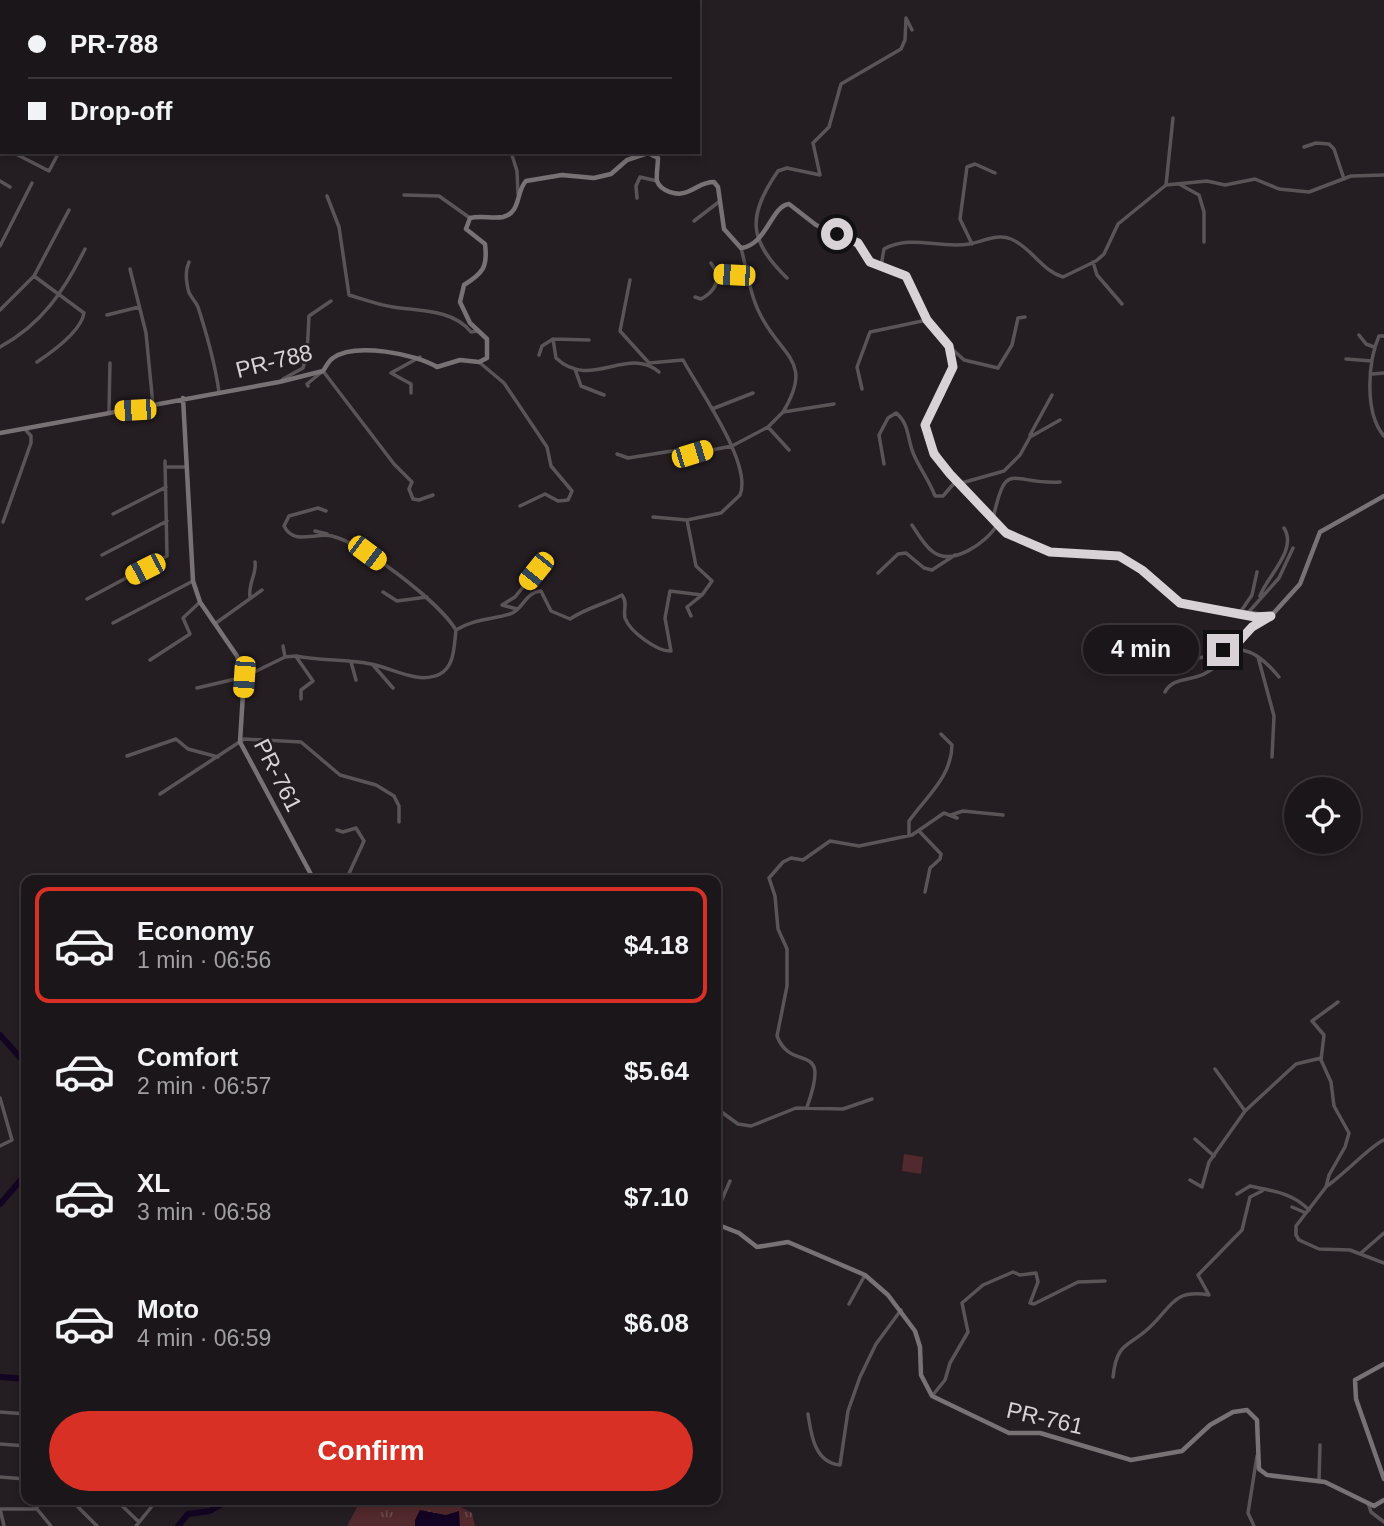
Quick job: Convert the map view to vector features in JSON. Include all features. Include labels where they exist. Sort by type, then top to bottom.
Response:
[{"type":"street","points":[[787,278],[766,258],[757,241],[755,217],[778,171],[787,169],[820,175],[813,143],[829,127],[841,84],[901,49],[905,40],[906,18],[912,30]]},
{"type":"street","points":[[1166,185],[1173,118]]},
{"type":"street","points":[[1304,147],[1317,143],[1329,144],[1334,149],[1344,178]]},
{"type":"street","points":[[16,154],[49,171],[57,154]]},
{"type":"street","points":[[512,154],[517,171],[516,188],[520,195]]},
{"type":"street","points":[[625,154],[627,160]]},
{"type":"street","points":[[404,195],[439,196],[470,218],[505,217],[515,209],[526,181],[562,175],[594,178],[611,174],[627,160],[640,154]]},
{"type":"street","points":[[657,181],[660,155]]},
{"type":"street","points":[[972,244],[960,219],[967,167],[975,164],[995,173]]},
{"type":"street","points":[[881,266],[884,249],[897,242],[910,241],[948,247],[972,244],[993,237],[1008,237],[1021,244],[1056,275],[1063,277],[1104,254],[1118,224],[1166,185],[1207,181],[1225,185],[1255,179],[1279,189],[1309,192],[1344,178],[1384,175]]},
{"type":"street","points":[[617,454],[628,458],[672,451],[692,454],[732,446],[768,427],[783,412],[795,391],[795,369],[761,317],[741,248],[724,229],[718,187],[714,181],[704,182],[687,192],[677,194],[663,189],[657,181],[640,177],[636,186],[637,198]]},
{"type":"street","points":[[0,181],[10,187]]},
{"type":"street","points":[[0,246],[32,183]]},
{"type":"street","points":[[1177,183],[1199,195],[1205,212],[1204,242]]},
{"type":"street","points":[[327,196],[327,204],[339,227],[349,295],[392,307],[426,309],[458,319],[471,332],[478,331]]},
{"type":"street","points":[[694,221],[720,201]]},
{"type":"street","points":[[741,248],[750,247],[757,241],[781,206],[789,204],[816,225],[858,243],[870,262],[906,276],[927,320],[964,360],[999,368],[1012,345],[1018,318],[1025,317]]},
{"type":"street","points":[[0,310],[34,276],[69,210]]},
{"type":"street","points":[[470,218],[466,229],[485,244],[487,263],[482,274],[464,285],[460,302],[478,331],[487,339],[490,348],[487,358],[479,362],[504,383],[547,447],[551,466],[572,491],[568,500],[558,500],[545,494],[520,506]]},
{"type":"street","points":[[0,347],[36,322],[60,295],[85,249]]},
{"type":"street","points":[[189,262],[186,269],[188,293],[196,301],[216,367],[219,392]]},
{"type":"street","points":[[1093,262],[1097,275],[1122,304]]},
{"type":"street","points":[[695,297],[701,299],[718,283],[718,274],[711,263]]},
{"type":"street","points":[[130,269],[146,333],[153,405]]},
{"type":"street","points":[[718,274],[734,275],[747,270]]},
{"type":"street","points":[[34,276],[84,313],[65,339],[37,362]]},
{"type":"street","points":[[630,280],[620,331],[659,372]]},
{"type":"street","points":[[278,382],[303,368],[309,316],[331,300]]},
{"type":"street","points":[[107,315],[139,307]]},
{"type":"street","points":[[863,389],[857,367],[870,332],[927,320]]},
{"type":"street","points":[[1359,335],[1366,344],[1374,347]]},
{"type":"street","points":[[1384,335],[1379,336],[1372,361],[1375,422],[1384,436]]},
{"type":"street","points":[[539,355],[542,346],[553,339],[589,340]]},
{"type":"street","points":[[553,339],[556,358],[588,374],[612,366],[683,360],[712,408],[732,446],[741,482],[740,495],[721,513],[687,520],[653,517]]},
{"type":"street","points":[[949,346],[953,367],[925,425],[934,454],[997,525],[1014,537],[1050,552],[1113,554],[1142,570],[1180,603],[1239,614],[1271,616]]},
{"type":"street","name":"PR-788","points":[[0,433],[278,382],[323,371],[332,358],[346,352],[386,352],[420,357],[437,367],[461,360],[479,362]]},
{"type":"street","points":[[411,393],[411,384],[391,373],[420,357]]},
{"type":"street","points":[[1346,359],[1372,361]]},
{"type":"street","points":[[109,411],[110,363]]},
{"type":"street","points":[[575,369],[581,386],[604,395]]},
{"type":"street","points":[[308,386],[306,385],[323,371],[394,464],[412,482],[409,489],[413,499],[419,500],[433,495]]},
{"type":"street","points":[[1372,374],[1384,373]]},
{"type":"street","points":[[712,408],[752,393]]},
{"type":"street","points":[[884,464],[878,435],[888,418],[896,413],[905,423],[914,455],[927,474],[935,496],[943,496],[957,482],[1004,471],[1020,455],[1052,395]]},
{"type":"street","name":"PR-761","points":[[183,398],[193,581],[200,602],[237,656],[244,677],[240,743],[311,875]]},
{"type":"street","points":[[783,412],[834,404]]},
{"type":"street","points":[[1030,437],[1060,420]]},
{"type":"street","points":[[768,427],[789,450]]},
{"type":"street","points":[[4,522],[31,443],[31,436],[24,428]]},
{"type":"street","points":[[87,599],[167,556],[165,461]]},
{"type":"street","points":[[165,467],[187,467]]},
{"type":"street","points":[[993,519],[999,488],[1004,480],[1012,477],[1040,483],[1060,482]]},
{"type":"street","points":[[114,514],[166,488]]},
{"type":"street","points":[[1165,692],[1178,680],[1205,674],[1252,627],[1271,616],[1300,584],[1320,532],[1384,496]]},
{"type":"street","points":[[326,511],[318,508],[289,516],[284,526],[288,533],[296,537],[330,535]]},
{"type":"street","points":[[687,520],[696,566],[712,581],[702,595],[687,607],[691,616]]},
{"type":"street","points":[[102,555],[167,521]]},
{"type":"street","points":[[912,525],[933,552],[941,556],[955,554],[981,544],[997,525]]},
{"type":"street","points":[[1261,598],[1286,547],[1288,537],[1284,528]]},
{"type":"street","points":[[197,688],[244,677],[285,657],[296,656],[371,664],[407,675],[438,675],[446,670],[453,657],[456,630],[429,597],[367,553],[316,531]]},
{"type":"street","points":[[1246,615],[1279,578],[1293,548]]},
{"type":"street","points":[[878,573],[898,554],[906,553],[924,568],[932,570],[955,554]]},
{"type":"street","points":[[250,597],[248,585],[256,569],[255,562]]},
{"type":"street","points":[[517,608],[502,605],[515,597],[536,571]]},
{"type":"street","points":[[1239,614],[1252,595],[1257,572]]},
{"type":"street","points":[[113,623],[193,581]]},
{"type":"street","points":[[216,623],[262,590]]},
{"type":"street","points":[[456,630],[469,622],[512,613],[530,594],[541,591],[551,611],[570,619],[589,606],[603,604],[622,595],[628,622],[651,645],[669,653],[665,618],[670,591],[702,595]]},
{"type":"street","points":[[383,592],[397,601],[429,597]]},
{"type":"street","points":[[150,660],[190,634],[183,618],[200,602]]},
{"type":"street","points":[[1166,643],[1168,655],[1176,662],[1201,660],[1226,649],[1250,650],[1279,677]]},
{"type":"street","points":[[283,646],[285,657]]},
{"type":"street","points":[[1257,655],[1275,716],[1272,757]]},
{"type":"street","points":[[296,656],[313,681],[301,690],[301,699]]},
{"type":"street","points":[[351,662],[356,680]]},
{"type":"street","points":[[371,664],[393,688]]},
{"type":"street","points":[[909,835],[909,821],[944,778],[952,757],[952,745],[941,734]]},
{"type":"street","points":[[160,794],[240,743],[254,738],[306,744],[340,775],[376,785],[394,796],[399,806],[399,822]]},
{"type":"street","points":[[127,756],[176,739],[188,749],[218,757]]},
{"type":"street","points":[[807,1107],[817,1080],[817,1069],[810,1059],[789,1052],[778,1036],[787,986],[787,950],[778,929],[775,896],[769,878],[783,862],[791,858],[803,860],[830,841],[859,846],[909,835],[920,832],[937,816],[963,811],[1003,815]]},
{"type":"street","points":[[951,815],[957,818]]},
{"type":"street","points":[[337,830],[343,832],[356,828],[364,841],[347,875]]},
{"type":"street","points":[[920,832],[941,854],[940,859],[930,867],[925,892]]},
{"type":"street","points":[[1326,1187],[1349,1133],[1334,1106],[1331,1082],[1321,1058],[1324,1035],[1312,1021],[1338,1002]]},
{"type":"street","points":[[1191,1180],[1202,1187],[1214,1156],[1245,1111],[1296,1064],[1321,1058]]},
{"type":"street","points":[[1214,1069],[1245,1111]]},
{"type":"street","points":[[0,1098],[12,1140],[0,1146]]},
{"type":"street","points":[[721,1112],[738,1124],[751,1126],[783,1112],[807,1107],[843,1109],[872,1099]]},
{"type":"street","points":[[1195,1139],[1214,1156]]},
{"type":"street","points":[[1384,1140],[1374,1144],[1348,1172],[1326,1187],[1296,1226],[1300,1240],[1319,1249],[1361,1253],[1384,1263]]},
{"type":"street","points":[[721,1202],[730,1181]]},
{"type":"street","points":[[1237,1194],[1250,1186],[1262,1191],[1290,1195],[1308,1211]]},
{"type":"street","points":[[1113,1377],[1115,1357],[1124,1345],[1149,1328],[1170,1304],[1191,1292],[1209,1295],[1198,1275],[1242,1230],[1250,1197],[1262,1191]]},
{"type":"street","points":[[1292,1207],[1308,1211]]},
{"type":"street","points":[[721,1226],[739,1233],[757,1247],[788,1242],[865,1275],[901,1310],[915,1331],[920,1347],[920,1375],[932,1396],[945,1380],[950,1363],[968,1332],[962,1303],[983,1284],[1013,1272],[1020,1275],[1037,1273],[1038,1282],[1030,1303],[1034,1304],[1078,1282],[1105,1281]]},
{"type":"street","points":[[1361,1253],[1384,1233]]},
{"type":"street","points":[[849,1304],[865,1275]]},
{"type":"street","points":[[808,1414],[814,1448],[834,1464],[840,1465],[848,1411],[860,1377],[876,1345],[901,1310]]},
{"type":"street","points":[[1384,1364],[1355,1380],[1356,1399],[1384,1479]]},
{"type":"street","name":"PR-761","points":[[932,1396],[1009,1433],[1040,1433],[1131,1460],[1182,1451],[1210,1425],[1233,1412],[1247,1410],[1257,1420],[1257,1457]]},
{"type":"street","points":[[0,1412],[21,1414]]},
{"type":"street","points":[[0,1444],[21,1446]]},
{"type":"street","points":[[1319,1481],[1320,1446]]},
{"type":"street","points":[[1257,1457],[1259,1469],[1266,1475],[1319,1481],[1368,1503],[1379,1505],[1384,1500]]},
{"type":"street","points":[[1254,1526],[1248,1513],[1257,1457]]},
{"type":"street","points":[[0,1476],[21,1478]]},
{"type":"street","points":[[1368,1503],[1371,1512],[1384,1522]]},
{"type":"street","points":[[37,1505],[37,1509],[51,1526]]},
{"type":"street","points":[[76,1505],[97,1526]]},
{"type":"street","points":[[120,1505],[137,1524],[153,1505]]},
{"type":"street","points":[[4,1526],[0,1509],[37,1509]]},
{"type":"green space","points":[[904,1154],[923,1157],[921,1174],[902,1171]]},
{"type":"green space","points":[[358,1505],[457,1505],[472,1513],[475,1526],[347,1526]]},
{"type":"shaded area","points":[[420,1510],[446,1515],[459,1511],[460,1526],[415,1526]]},
{"type":"waterway","points":[[0,1035],[21,1058]]},
{"type":"waterway","points":[[0,1204],[21,1180]]},
{"type":"waterway","points":[[0,1377],[21,1379]]},
{"type":"waterway","points":[[178,1526],[188,1514],[210,1511],[220,1505]]},
{"type":"route","points":[[837,234],[858,243],[870,262],[906,276],[927,320],[949,346],[953,367],[942,395],[930,410],[925,425],[934,454],[958,484],[1002,530],[1043,550],[1113,554],[1142,570],[1180,603],[1255,617],[1271,616],[1252,627],[1232,649],[1223,650]]}]
